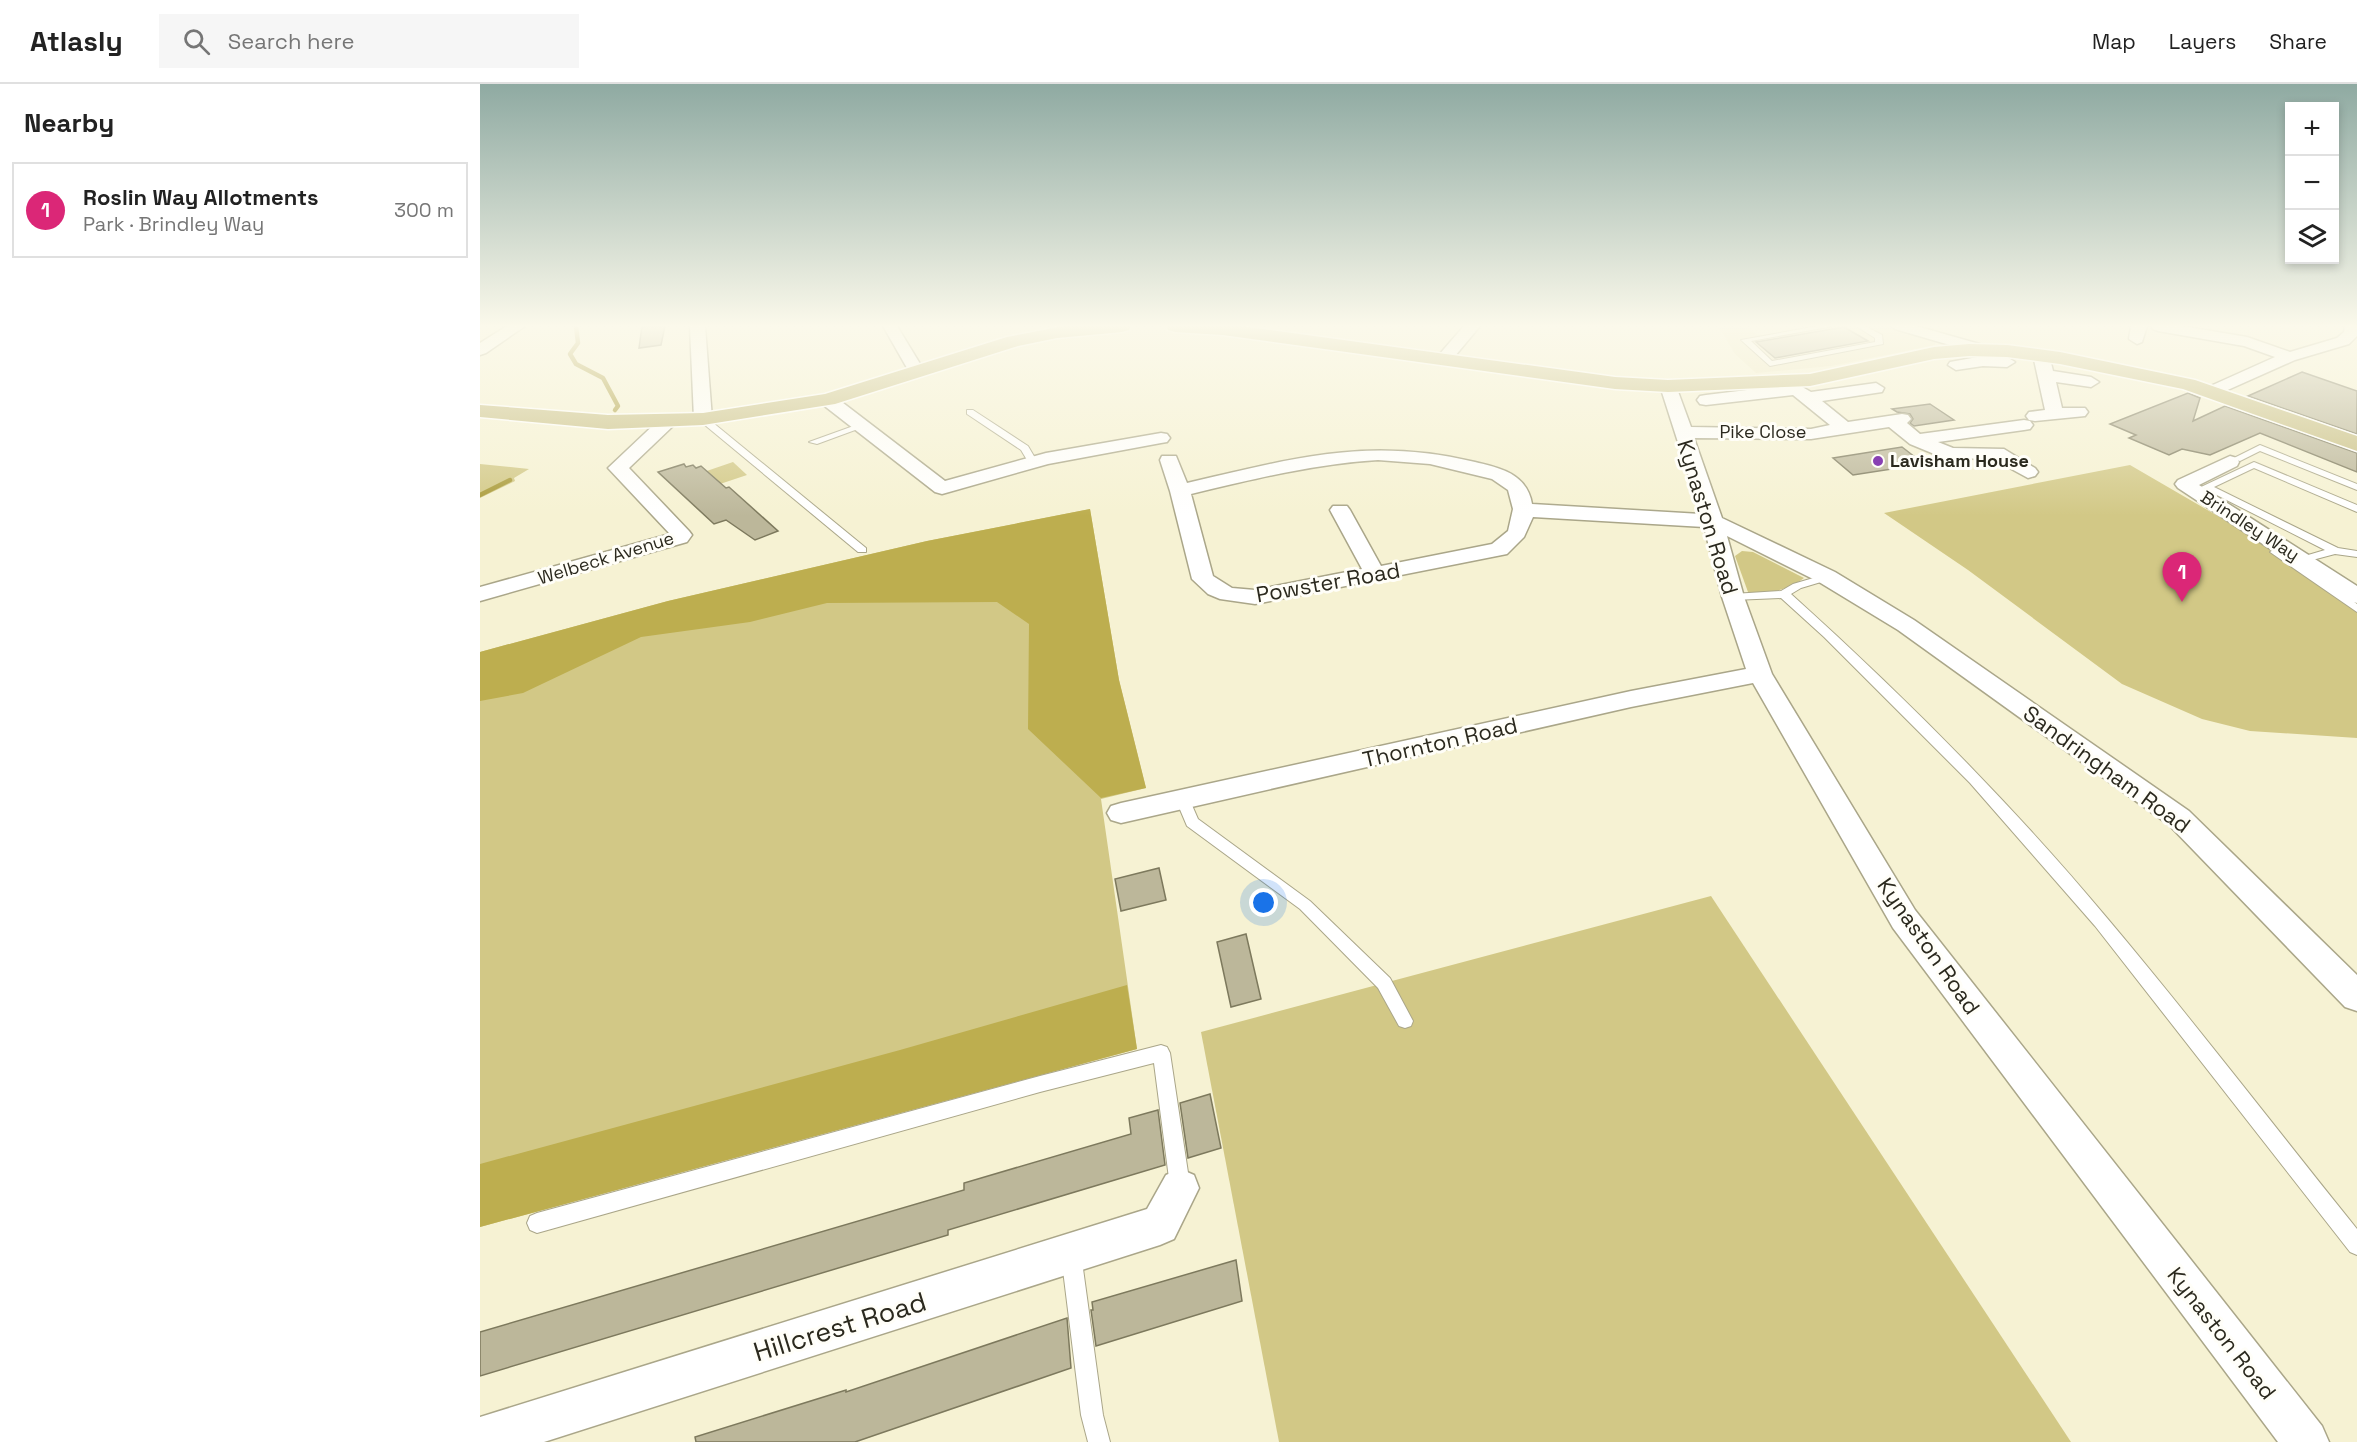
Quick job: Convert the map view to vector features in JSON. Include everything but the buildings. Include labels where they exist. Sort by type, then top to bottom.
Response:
[{"type":"main road","points":[[480,411],[577,420],[667,422],[703,419],[828,400],[862,389]]},
{"type":"main road","points":[[2203,389],[2357,444]]},
{"type":"street","points":[[701,389],[703,419]]},
{"type":"street","name":"Kynaston Road","points":[[1669,389],[1713,521],[1733,597],[1760,674],[1904,919],[2306,1442]]},
{"type":"street","name":"Pike Close","points":[[1706,400],[1794,389]]},
{"type":"street","name":"Pike Close","points":[[1797,389],[1844,428]]},
{"type":"street","name":"Pike Close","points":[[1808,398],[1867,389]]},
{"type":"street","points":[[2049,389],[2055,414]]},
{"type":"street","points":[[2212,392],[2218,389]]},
{"type":"street","points":[[828,400],[942,488],[1033,463],[1161,438]]},
{"type":"street","points":[[1916,440],[2055,414],[2079,412]]},
{"type":"street","name":"Pike Close","points":[[1682,432],[1811,434],[1898,420],[1916,440],[1951,454],[1997,453],[2028,472]]},
{"type":"street","name":"Welbeck Avenue","points":[[480,594],[680,538],[682,536],[680,533],[618,468],[667,422]]},
{"type":"street","points":[[1180,491],[1299,463],[1378,455],[1405,455],[1456,463],[1514,481],[1521,497],[1523,510],[1713,521]]},
{"type":"street","name":"Powster Road","points":[[1169,460],[1180,491],[1203,579],[1216,589],[1239,597],[1255,597],[1499,549],[1516,536],[1523,510]]},
{"type":"street","name":"Brindley Way","points":[[2234,460],[2186,484],[2357,596]]},
{"type":"street","points":[[1340,510],[1375,574]]},
{"type":"street","name":"Sandringham Road","points":[[1713,521],[1827,578],[1906,625],[2180,818],[2357,997]]},
{"type":"street","name":"Thornton Road","points":[[1121,813],[1631,699],[1760,674]]},
{"type":"street","name":"Hillcrest Road","points":[[480,1440],[1160,1225],[1180,1188]]},
{"type":"lane","points":[[970,412],[1025,448],[1033,463]]},
{"type":"lane","points":[[703,419],[862,550]]},
{"type":"lane","points":[[814,442],[862,426]]},
{"type":"lane","points":[[2234,460],[2259,448],[2357,487]]},
{"type":"lane","points":[[2234,460],[2254,465],[2357,509]]},
{"type":"lane","points":[[2254,465],[2206,487],[2335,551],[2357,554]]},
{"type":"lane","points":[[2284,548],[2275,552],[2297,565],[2357,609]]},
{"type":"lane","points":[[2302,560],[2335,551]]},
{"type":"lane","points":[[1733,597],[1784,594],[1797,586],[1827,578]]},
{"type":"lane","points":[[1784,594],[1828,634],[1976,780],[2101,922],[2357,1245]]},
{"type":"lane","points":[[1183,800],[1192,822],[1305,905],[1384,983],[1405,1021]]},
{"type":"lane","points":[[537,1223],[1040,1084],[1161,1053],[1180,1188]]},
{"type":"lane","points":[[1071,1254],[1092,1415],[1099,1442]]},
{"type":"shaded area","points":[[733,462],[747,475],[720,484],[695,475]]},
{"type":"shaded area","points":[[480,464],[529,469],[514,478],[515,481],[480,498]]},
{"type":"shaded area","points":[[2130,465],[2278,551],[2357,604],[2357,738],[2250,731],[2202,719],[2122,684],[1968,570],[1884,513]]},
{"type":"shaded area","points":[[1090,509],[1119,680],[1146,788],[1101,799],[1137,1049],[480,1227],[480,652],[668,601],[927,541]]},
{"type":"shaded area","points":[[1090,509],[1119,680],[1146,788],[1101,798],[1028,729],[1029,624],[997,602],[827,603],[750,622],[641,637],[523,693],[480,701],[480,652],[668,601],[927,541]]},
{"type":"shaded area","points":[[1742,551],[1753,552],[1804,578],[1777,591],[1748,592],[1735,556]]},
{"type":"shaded area","points":[[1711,896],[2071,1442],[1279,1442],[1201,1032]]},
{"type":"shaded area","points":[[1127,985],[1137,1049],[480,1227],[480,1164],[900,1050]]},
{"type":"waterway","points":[[609,389],[618,406],[615,410]]},
{"type":"waterway","points":[[480,495],[510,480]]},
{"type":"place","name":"Lavisham House","points":[[1878,461]]},
{"type":"place","name":"Roslin Way Allotments","points":[[2182,602]]}]
